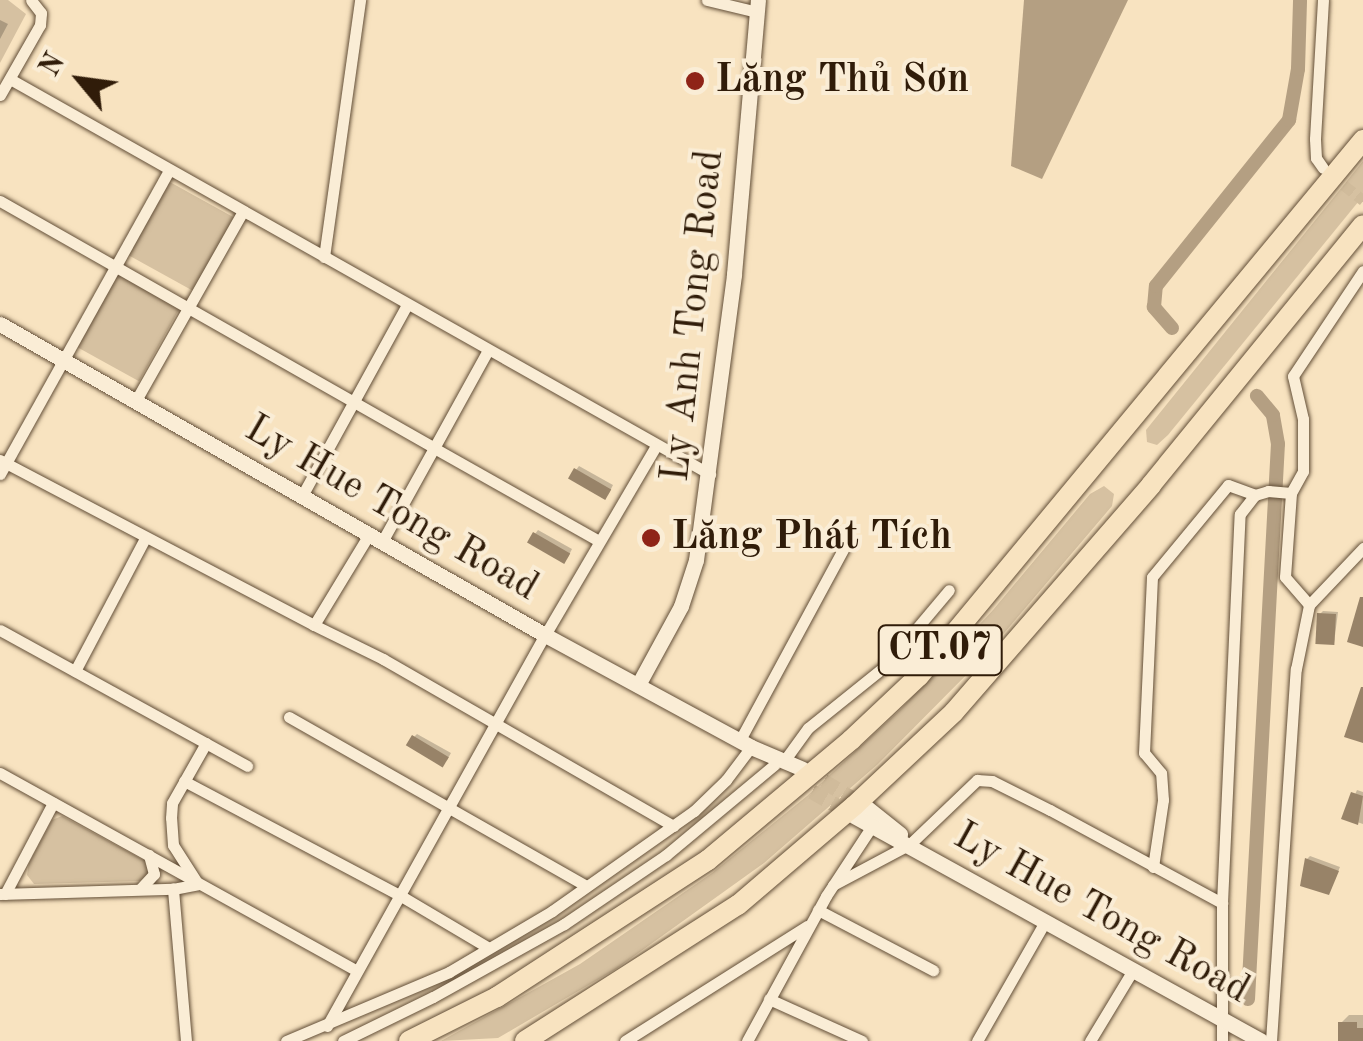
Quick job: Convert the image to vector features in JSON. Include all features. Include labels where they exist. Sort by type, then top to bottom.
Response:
[{"type":"highway","name":"CT.07","points":[[409,1041],[496,996],[708,860],[851,740],[931,661],[1363,140]]},
{"type":"highway","name":"CT.07","points":[[525,1041],[738,905],[854,806],[954,712],[1150,485],[1363,225]]},
{"type":"main road","name":"Ly Anh Tong Road","points":[[638,685],[692,580],[710,474],[758,6]]},
{"type":"main road","name":"Ly Hue Tong Road","points":[[0,324],[797,774]]},
{"type":"main road","name":"Ly Hue Tong Road","points":[[859,810],[910,844],[1262,1041]]},
{"type":"street","points":[[0,95],[40,25],[41,13],[31,0]]},
{"type":"street","points":[[324,257],[360,0]]},
{"type":"street","points":[[707,0],[758,6]]},
{"type":"street","points":[[1321,1],[1316,158],[1323,168]]},
{"type":"street","points":[[10,79],[710,474]]},
{"type":"street","points":[[169,170],[2,466],[314,625],[497,724],[673,826]]},
{"type":"street","points":[[0,202],[599,541]]},
{"type":"street","points":[[134,402],[243,212]]},
{"type":"street","points":[[1309,605],[1285,577],[1288,493],[1303,471],[1306,450],[1293,376],[1363,271]]},
{"type":"street","points":[[303,494],[407,305]]},
{"type":"street","points":[[314,625],[434,448],[488,350]]},
{"type":"street","points":[[327,1026],[545,635],[656,446]]},
{"type":"street","points":[[1153,867],[1163,800],[1161,774],[1144,753],[1152,577],[1228,485],[1261,493],[1288,493]]},
{"type":"street","points":[[1222,1041],[1222,903],[1240,514],[1261,493]]},
{"type":"street","points":[[75,671],[145,538]]},
{"type":"street","points":[[286,1041],[449,972],[490,948],[673,826],[726,780],[845,546]]},
{"type":"street","points":[[1271,1041],[1296,669],[1309,605],[1363,548]]},
{"type":"street","points":[[343,1041],[434,997],[564,924],[666,855],[779,763],[808,728],[885,666],[949,590]]},
{"type":"street","points":[[0,630],[247,766]]},
{"type":"street","points":[[288,717],[586,886]]},
{"type":"street","points":[[198,884],[173,845],[172,803],[206,743]]},
{"type":"street","points":[[0,773],[357,971]]},
{"type":"street","points":[[833,886],[910,844],[977,780],[992,782],[1222,903]]},
{"type":"street","points":[[184,781],[402,896],[490,948]]},
{"type":"street","points":[[3,894],[53,803]]},
{"type":"street","points":[[747,1041],[818,910],[876,821]]},
{"type":"street","points":[[136,890],[153,878],[150,855]]},
{"type":"street","points":[[3,894],[173,889],[198,884]]},
{"type":"street","points":[[173,889],[186,1041]]},
{"type":"street","points":[[818,910],[933,970]]},
{"type":"street","points":[[977,1041],[1046,920]]},
{"type":"street","points":[[625,1041],[811,924]]},
{"type":"street","points":[[1090,1041],[1133,970]]},
{"type":"street","points":[[769,999],[862,1041]]},
{"type":"street","points":[[1103,1017],[1104,1041]]},
{"type":"shaded area","points":[[0,0],[8,0],[26,14],[0,63]]},
{"type":"shaded area","points":[[1024,0],[1128,0],[1042,179],[1011,166]]},
{"type":"shaded area","points":[[1363,161],[1363,196],[1168,435],[1157,445],[1147,442],[1146,430]]},
{"type":"shaded area","points":[[168,181],[234,217],[193,291],[127,254]]},
{"type":"shaded area","points":[[115,272],[180,308],[139,381],[74,345]]},
{"type":"shaded area","points":[[1104,486],[1114,494],[1112,506],[982,659],[878,764],[764,863],[616,969],[498,1038],[441,1041],[580,964],[712,873],[807,796],[901,709],[993,610],[1090,494]]},
{"type":"shaded area","points":[[62,816],[147,862],[151,871],[140,881],[34,884],[27,875],[29,863],[52,820]]},
{"type":"building","points":[[574,468],[611,490],[605,500],[568,478]]},
{"type":"building","points":[[533,532],[570,554],[564,564],[527,542]]},
{"type":"building","points":[[1363,597],[1363,647],[1347,642]]},
{"type":"building","points":[[1317,613],[1336,614],[1334,645],[1315,644]]},
{"type":"building","points":[[1363,687],[1363,743],[1344,737]]},
{"type":"building","points":[[412,735],[449,757],[443,767],[406,745]]},
{"type":"building","points":[[1351,792],[1363,796],[1358,825],[1341,819]]},
{"type":"building","points":[[1305,858],[1339,871],[1329,895],[1300,886]]},
{"type":"building","points":[[1338,1022],[1357,1022],[1357,1028],[1363,1028],[1363,1041],[1338,1041]]},
{"type":"waterway","points":[[1172,328],[1154,307],[1156,286],[1289,120],[1298,69],[1300,0]]},
{"type":"waterway","points":[[1248,999],[1278,444],[1273,415],[1257,396]]},
{"type":"tunnel","points":[[1331,175],[1363,200]]},
{"type":"tunnel","points":[[804,769],[865,806]]},
{"type":"tunnel","points":[[792,780],[854,815]]},
{"type":"place","name":"Lăng Thủ Sơn","points":[[695,81]]},
{"type":"place","name":"Lăng Phát Tích","points":[[651,538]]}]
